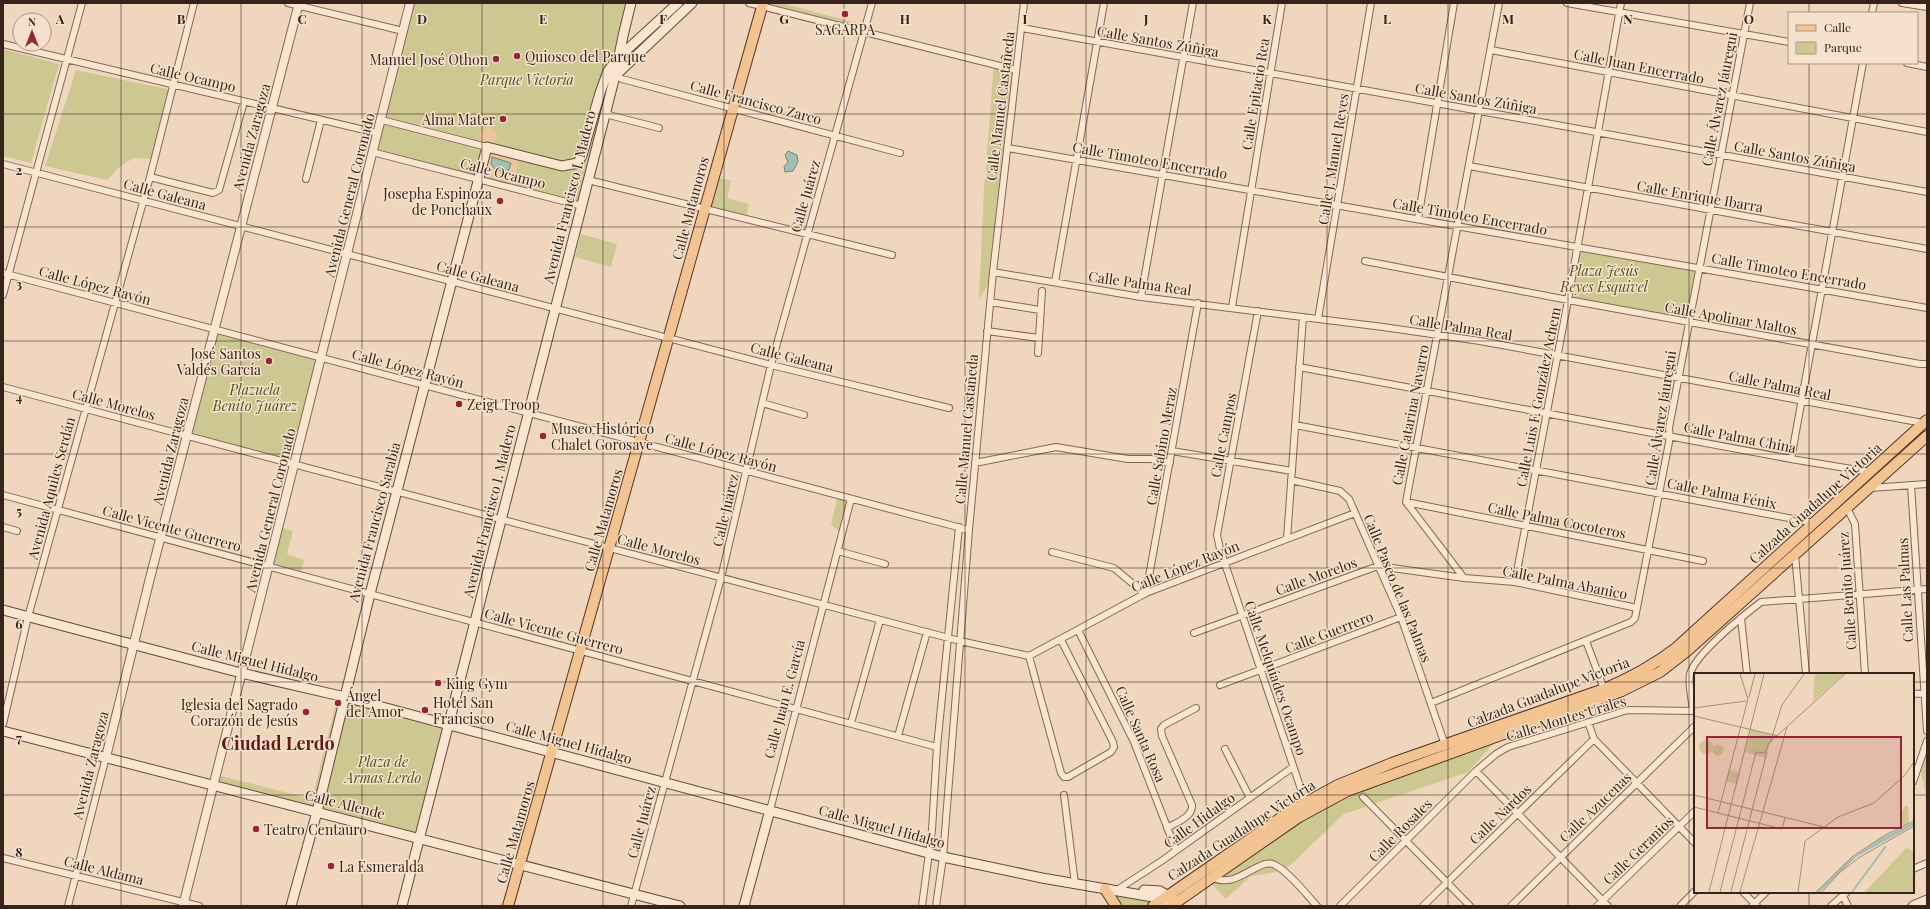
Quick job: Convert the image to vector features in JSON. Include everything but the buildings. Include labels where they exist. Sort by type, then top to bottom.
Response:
[{"type":"main road","points":[[487,147],[562,166],[578,163],[582,156],[600,93],[619,57],[631,3]]},
{"type":"main road","points":[[619,57],[678,3]]},
{"type":"main road","points":[[611,74],[692,3]]},
{"type":"main road","name":"Calle Matamoros","points":[[508,906],[640,442],[732,108],[763,5]]},
{"type":"main road","name":"Avenida Francisco I. Madero","points":[[402,906],[582,206],[605,114],[611,74]]},
{"type":"main road","name":"Avenida Francisco Sarabia","points":[[291,906],[317,812],[370,594],[487,147]]},
{"type":"main road","name":"Calzada Guadalupe Victoria","points":[[1162,902],[1305,801],[1358,776],[1604,689],[1644,670],[1676,648],[1925,422]]},
{"type":"main road","name":"Calzada Guadalupe Victoria","points":[[1176,905],[1212,877],[1315,807],[1347,790],[1598,700],[1642,682],[1660,672],[1687,651],[1927,436]]},
{"type":"main road","name":"Calle Miguel Hidalgo","points":[[3,610],[242,673],[345,697],[448,724],[943,857],[1105,889],[1130,892],[1140,890],[1160,891],[1162,902],[1176,905]]},
{"type":"main road","name":"Calle Allende","points":[[3,730],[680,906]]},
{"type":"main road","name":"Calle Juan E. García","points":[[744,906],[770,810]]},
{"type":"main road","points":[[1105,889],[1116,906]]},
{"type":"main road","points":[[1913,906],[1927,900]]},
{"type":"street","points":[[3,295],[6,274],[36,172],[82,3]]},
{"type":"street","name":"Avenida Aquiles Serdán","points":[[3,724],[28,617],[150,177],[172,85],[194,3]]},
{"type":"street","points":[[288,3],[299,4],[403,31]]},
{"type":"street","name":"Avenida General Coronado","points":[[183,904],[322,358],[346,254],[377,133],[382,120],[410,3]]},
{"type":"street","points":[[749,3],[763,5],[1016,70]]},
{"type":"street","name":"Calle Juárez","points":[[631,906],[721,578],[771,365],[872,3]]},
{"type":"street","name":"Calle Manuel Castañeda","points":[[936,906],[943,857],[969,530],[987,331],[1024,3]]},
{"type":"street","points":[[1055,282],[1104,3]]},
{"type":"street","points":[[1141,296],[1193,3]]},
{"type":"street","name":"Calle Epitacio Rea","points":[[1232,307],[1282,3]]},
{"type":"street","name":"Calle J. Manuel Reyes","points":[[1318,319],[1371,3]]},
{"type":"street","points":[[1418,219],[1454,3]]},
{"type":"street","name":"Calle Catarina Navarro","points":[[1464,578],[1406,502],[1500,3]]},
{"type":"street","points":[[1567,3],[1788,42]]},
{"type":"street","name":"Calle Luis F. González Achem","points":[[1515,582],[1622,3]]},
{"type":"street","name":"Calle Álvarez Jáuregui","points":[[1431,703],[1586,641],[1631,622],[1635,618],[1660,493],[1678,378],[1750,3]]},
{"type":"street","points":[[1902,3],[1927,7]]},
{"type":"street","name":"Avenida Zaragoza","points":[[68,906],[214,329],[299,4]]},
{"type":"street","name":"Calle Santos Zúñiga","points":[[1022,28],[1927,192]]},
{"type":"street","name":"Calle Ocampo","points":[[3,44],[377,133]]},
{"type":"street","name":"Calle Juan Encerrado","points":[[1491,50],[1927,132]]},
{"type":"street","points":[[1791,459],[1863,64]]},
{"type":"street","points":[[1912,64],[1927,67]]},
{"type":"street","name":"Calle Francisco Zarco","points":[[611,74],[900,153]]},
{"type":"street","points":[[150,177],[213,193],[219,190],[244,102]]},
{"type":"street","points":[[605,114],[659,128]]},
{"type":"street","points":[[306,179],[321,120]]},
{"type":"street","points":[[382,120],[487,147]]},
{"type":"street","name":"Calle Timoteo Encerrado","points":[[1008,148],[1927,308]]},
{"type":"street","name":"Calle Ocampo","points":[[372,152],[582,206]]},
{"type":"street","name":"Calle Galeana","points":[[3,164],[771,365],[949,408]]},
{"type":"street","name":"Calle Enrique Ibarra","points":[[1469,166],[1927,249]]},
{"type":"street","points":[[588,180],[892,255]]},
{"type":"street","name":"Calle Apolinar Maltos","points":[[1365,261],[1812,345],[1927,364]]},
{"type":"street","name":"Calle Palma Real","points":[[993,272],[1141,296],[1437,335],[1925,422]]},
{"type":"street","name":"Calle López Rayón","points":[[6,274],[969,530]]},
{"type":"street","points":[[1038,353],[1042,291]]},
{"type":"street","points":[[990,302],[1040,310]]},
{"type":"street","name":"Calle Sabino Meraz","points":[[1146,593],[1198,303]]},
{"type":"street","name":"Calle Campos","points":[[1224,562],[1217,534],[1258,311]]},
{"type":"street","points":[[1287,539],[1303,317]]},
{"type":"street","points":[[987,331],[1039,338]]},
{"type":"street","name":"Calle Palma China","points":[[1299,367],[1791,459],[1870,472]]},
{"type":"street","name":"Calle Morelos","points":[[3,387],[960,641]]},
{"type":"street","points":[[762,403],[804,415]]},
{"type":"street","name":"Calle Palma Fénix","points":[[1295,425],[1815,523]]},
{"type":"street","points":[[975,463],[1056,447],[1128,459],[1151,459],[1170,463]]},
{"type":"street","points":[[1172,451],[1292,471]]},
{"type":"street","name":"Calle Paseo de las Palmas","points":[[1291,480],[1340,491],[1348,498],[1401,617],[1445,745]]},
{"type":"street","points":[[1870,488],[1927,484]]},
{"type":"street","name":"Calle Las Palmas","points":[[1911,485],[1927,731]]},
{"type":"street","name":"Calle Vicente Guerrero","points":[[3,495],[937,747]]},
{"type":"street","name":"Calle Juan E. García","points":[[770,810],[851,499]]},
{"type":"street","name":"Calle Palma Cocoteros","points":[[1406,502],[1703,560]]},
{"type":"street","name":"Calle Benito Juárez","points":[[1847,508],[1855,524],[1865,673]]},
{"type":"street","name":"Calle López Rayón","points":[[1029,656],[1146,593],[1355,513]]},
{"type":"street","points":[[922,906],[929,853],[937,747],[958,527]]},
{"type":"street","points":[[3,528],[17,531]]},
{"type":"street","points":[[838,551],[885,564]]},
{"type":"street","points":[[1052,552],[1114,568],[1146,593]]},
{"type":"street","points":[[1795,555],[1806,673]]},
{"type":"street","name":"Calle Melquíades Ocampo","points":[[1224,562],[1305,801]]},
{"type":"street","name":"Calle Morelos","points":[[1194,633],[1378,566]]},
{"type":"street","name":"Calle Palma Abanico","points":[[1378,566],[1464,578],[1515,582],[1637,608]]},
{"type":"street","points":[[1694,711],[1690,676],[1694,663],[1741,618],[1761,602],[1927,589]]},
{"type":"street","name":"Calle Guerrero","points":[[1220,685],[1401,617]]},
{"type":"street","points":[[1741,618],[1747,673]]},
{"type":"street","points":[[851,723],[880,620]]},
{"type":"street","name":"Calle Santa Rosa","points":[[1078,630],[1134,742],[1176,850]]},
{"type":"street","points":[[898,736],[926,632]]},
{"type":"street","points":[[960,641],[1029,656],[1061,772],[1064,777],[1068,777],[1111,752],[1114,744],[1061,640]]},
{"type":"street","name":"Calle Montes Urales","points":[[1586,641],[1604,689]]},
{"type":"street","points":[[1914,694],[1925,693]]},
{"type":"street","points":[[1168,828],[1190,814],[1192,811],[1192,805],[1162,736],[1161,729],[1164,725],[1196,708]]},
{"type":"street","name":"Calle Montes Urales","points":[[1476,771],[1496,754],[1508,747],[1628,710],[1694,711]]},
{"type":"street","points":[[1588,722],[1594,739],[1636,784],[1694,842]]},
{"type":"street","name":"Calle Azucenas","points":[[1511,906],[1694,727]]},
{"type":"street","name":"Calle Nardos","points":[[1423,906],[1594,739]]},
{"type":"street","points":[[1914,780],[1923,765],[1927,741]]},
{"type":"street","points":[[1225,749],[1250,798]]},
{"type":"street","name":"Calle Hidalgo","points":[[1117,890],[1293,767]]},
{"type":"street","points":[[1476,771],[1608,906]]},
{"type":"street","name":"Calle Rosales","points":[[1340,906],[1476,771]]},
{"type":"street","points":[[1064,795],[1075,884]]},
{"type":"street","points":[[1363,797],[1470,906]]},
{"type":"street","name":"Calle Geranios","points":[[1597,906],[1694,812]]},
{"type":"street","name":"Calle Aldama","points":[[3,858],[183,904],[199,906]]},
{"type":"street","points":[[1212,877],[1218,881],[1228,881],[1256,869],[1265,863],[1274,864],[1281,869],[1317,906]]},
{"type":"street","points":[[1914,869],[1927,863]]},
{"type":"street","points":[[1680,906],[1694,892]]},
{"type":"street","points":[[1744,893],[1754,905],[1765,893]]},
{"type":"street","points":[[1831,906],[1845,894],[1848,906]]},
{"type":"green space","name":"Parque Victoria","points":[[412,3],[635,3],[600,99],[587,158],[605,89],[609,90],[585,205],[375,152]]},
{"type":"green space","points":[[771,3],[781,3],[864,25],[864,31],[770,7]]},
{"type":"green space","points":[[3,49],[59,64],[31,163],[3,156]]},
{"type":"green space","points":[[994,63],[1018,69],[994,275],[979,299],[984,190]]},
{"type":"green space","points":[[76,70],[171,90],[153,159],[133,158],[118,168],[107,180],[45,166]]},
{"type":"green space","points":[[714,176],[731,181],[727,198],[749,204],[746,218],[705,208]]},
{"type":"green space","points":[[581,234],[617,244],[611,267],[575,257]]},
{"type":"green space","name":"Plaza Jesús Reyes Esquivel","points":[[1579,244],[1701,268],[1690,323],[1568,300]]},
{"type":"green space","name":"Plazuela Benito Juárez","points":[[215,329],[323,358],[296,464],[188,435]]},
{"type":"green space","points":[[838,495],[851,499],[842,533],[831,525]]},
{"type":"green space","points":[[280,527],[293,531],[287,554],[304,560],[301,574],[270,565]]},
{"type":"green space","name":"Plaza de Armas Lerdo","points":[[338,696],[450,724],[422,839],[218,785],[221,776],[312,799]]},
{"type":"green space","points":[[1927,738],[1927,798],[1920,768]]},
{"type":"green space","points":[[1495,742],[1468,772],[1344,814],[1284,871],[1251,876],[1226,899],[1209,881],[1343,793],[1465,754]]},
{"type":"green space","points":[[1107,890],[1153,898],[1150,906],[1117,906]]},
{"type":"sand","points":[[488,127],[495,129],[497,136],[495,143],[488,145],[481,143],[479,136],[481,129]]},
{"type":"sand","points":[[488,149],[520,157],[513,183],[482,176]]},
{"type":"shaded area","points":[[788,151],[797,155],[798,162],[793,171],[785,172],[784,167],[788,162],[785,155]]},
{"type":"shaded area","points":[[492,157],[511,163],[508,173],[495,169],[491,164]]},
{"type":"place","name":"SAGARPA","points":[[845,14]]},
{"type":"place","name":"Quiosco del Parque","points":[[517,56]]},
{"type":"place","name":"Manuel José Othon","points":[[496,59]]},
{"type":"place","name":"Alma Mater","points":[[503,119]]},
{"type":"place","name":"Josepha Espinoza de Ponchaux","points":[[500,201]]},
{"type":"place","name":"José Santos Valdés García","points":[[269,361]]},
{"type":"place","name":"Zeigt Troop","points":[[459,404]]},
{"type":"place","name":"Museo Histórico Chalet Gorosave","points":[[543,436]]},
{"type":"place","name":"King Gym","points":[[438,683]]},
{"type":"place","name":"Ángel del Amor","points":[[338,703]]},
{"type":"place","name":"Hotel San Francisco","points":[[425,710]]},
{"type":"place","name":"Iglesia del Sagrado Corazón de Jesús","points":[[306,712]]},
{"type":"place","name":"Teatro Centauro","points":[[256,829]]},
{"type":"place","name":"La Esmeralda","points":[[331,866]]},
{"type":"district","name":"Ciudad Lerdo","points":[[278,743]]}]
